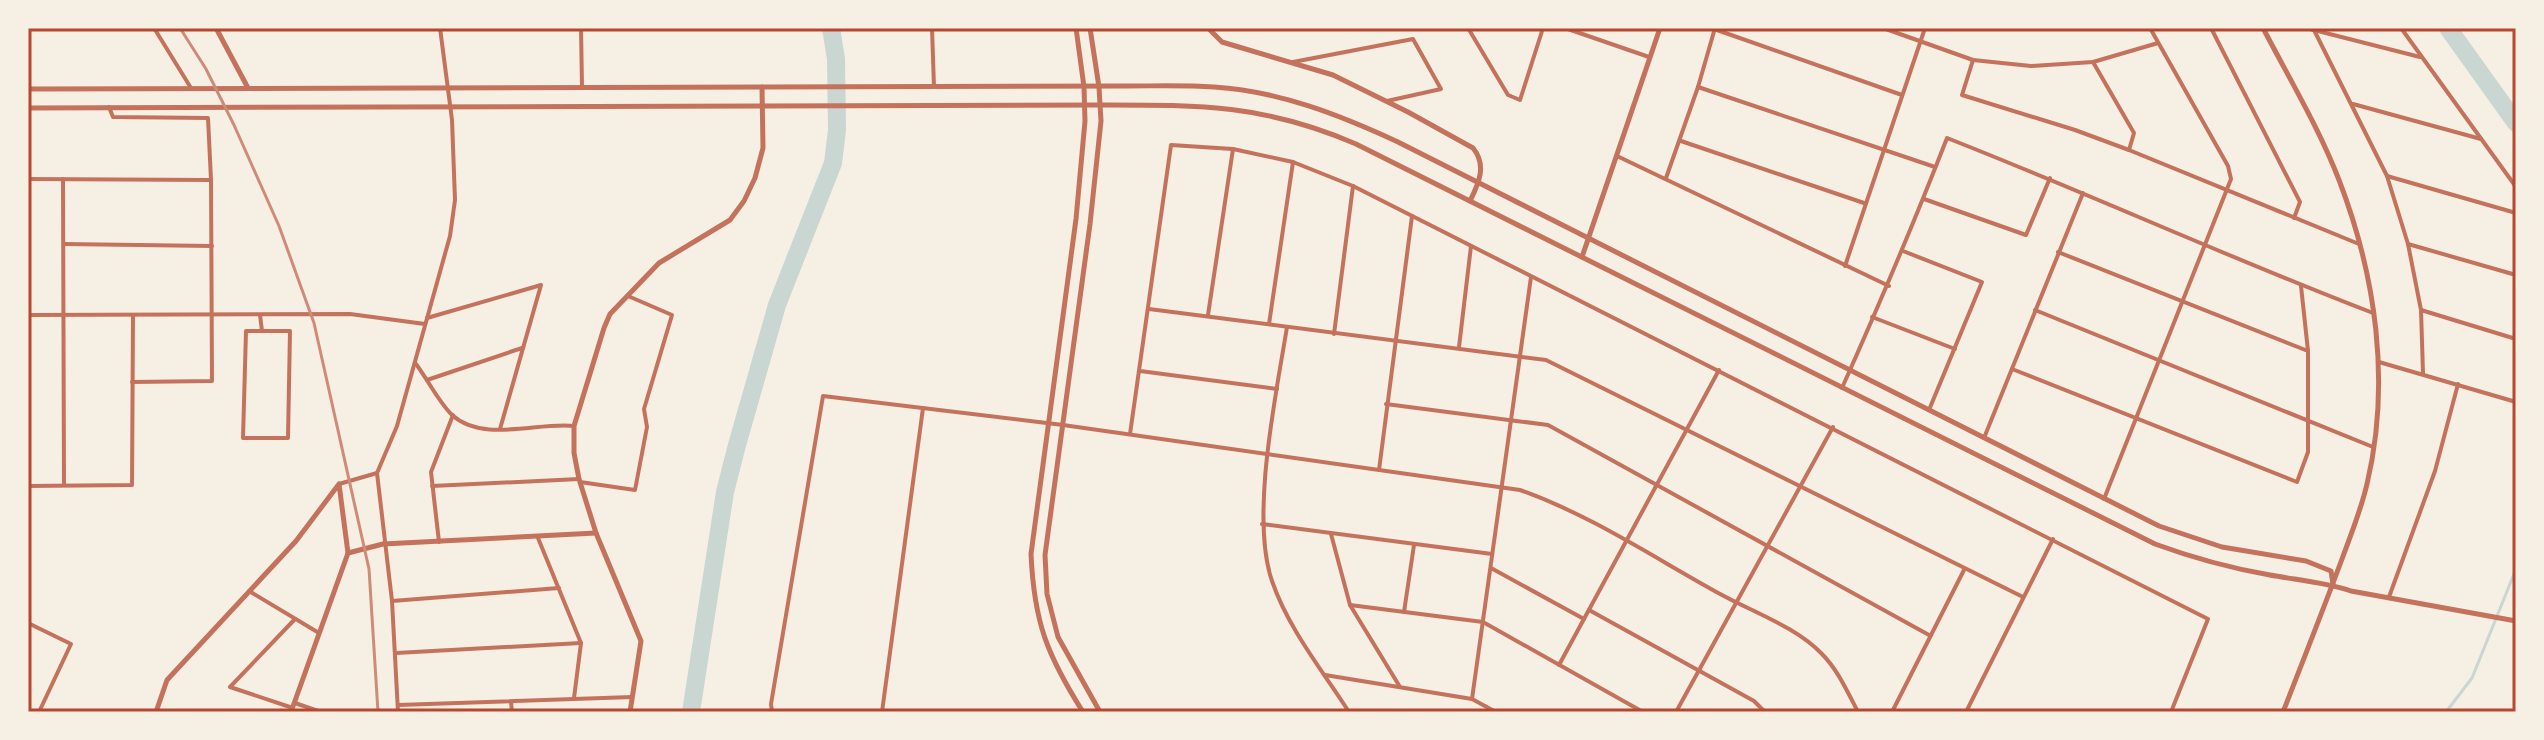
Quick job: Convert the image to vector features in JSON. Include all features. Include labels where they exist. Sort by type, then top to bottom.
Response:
[{"type":"street","points":[[154,28],[191,88]]},
{"type":"street","points":[[216,28],[248,88]]},
{"type":"street","points":[[398,712],[392,601],[377,473],[397,426],[416,364],[441,274],[455,200],[450,88],[440,28]]},
{"type":"street","points":[[581,28],[582,87]]},
{"type":"street","points":[[932,28],[934,87]]},
{"type":"street","points":[[1076,28],[1085,105],[1076,219],[1031,554],[1033,594],[1046,648],[1083,712]]},
{"type":"street","points":[[1090,28],[1100,105],[1090,224],[1045,555],[1047,594],[1058,637],[1100,712]]},
{"type":"street","points":[[1208,28],[1222,42],[1333,75],[1473,148],[1481,167],[1470,201]]},
{"type":"street","points":[[1468,28],[1508,95],[1520,100],[1543,28]]},
{"type":"street","points":[[1565,28],[1650,58]]},
{"type":"street","points":[[1594,38],[1598,28]]},
{"type":"street","points":[[1582,257],[1660,28]]},
{"type":"street","points":[[1666,179],[1681,141],[1714,28],[1902,95]]},
{"type":"street","points":[[1883,28],[1973,60],[2031,66],[2093,62],[2158,43]]},
{"type":"street","points":[[1845,266],[1925,28]]},
{"type":"street","points":[[2104,499],[2231,179],[2228,166],[2150,28]]},
{"type":"street","points":[[2211,28],[2300,202],[2294,218]]},
{"type":"street","points":[[2263,28],[2338,178],[2361,245],[2375,314],[2379,362],[2378,407],[2368,483],[2283,712]]},
{"type":"street","points":[[2306,28],[2423,58]]},
{"type":"street","points":[[2313,28],[2387,176],[2408,244],[2421,310],[2423,373]]},
{"type":"street","points":[[2401,28],[2516,187]]},
{"type":"street","points":[[1291,62],[1413,39],[1441,89],[1387,101]]},
{"type":"street","points":[[1959,104],[1973,60]]},
{"type":"street","points":[[2093,62],[2134,133],[2129,150]]},
{"type":"street","points":[[630,712],[641,641],[596,533],[579,481],[574,453],[574,426],[610,314],[659,263],[730,220],[744,201],[755,178],[763,148],[762,87]]},
{"type":"street","points":[[28,89],[1216,87],[1283,97],[1364,126],[2104,499],[2187,536],[2246,552],[2306,561],[2325,568],[2331,571],[2333,584]]},
{"type":"street","points":[[1698,87],[1936,167]]},
{"type":"street","points":[[1962,95],[2129,150],[2361,245]]},
{"type":"street","points":[[2353,104],[2481,139]]},
{"type":"street","points":[[28,108],[1100,105],[1222,107],[1299,122],[1356,144],[2155,544],[2200,560],[2242,570],[2333,584],[2351,591],[2516,621]]},
{"type":"street","points":[[109,107],[113,117],[208,118],[212,381],[132,382]]},
{"type":"street","points":[[1842,388],[1872,317],[1889,286],[1947,138],[2375,314]]},
{"type":"street","points":[[1681,141],[1864,203]]},
{"type":"street","points":[[1130,434],[1171,145],[1233,149],[1293,162],[1353,186],[2208,619],[2171,712]]},
{"type":"street","points":[[1208,315],[1233,149]]},
{"type":"street","points":[[1617,156],[1889,286]]},
{"type":"street","points":[[1269,324],[1293,162]]},
{"type":"street","points":[[2387,176],[2516,213]]},
{"type":"street","points":[[1924,199],[2026,235],[2050,178]]},
{"type":"street","points":[[28,179],[211,180]]},
{"type":"street","points":[[63,179],[64,485]]},
{"type":"street","points":[[1334,334],[1353,186]]},
{"type":"street","points":[[1984,438],[2083,193]]},
{"type":"street","points":[[1379,470],[1412,216]]},
{"type":"street","points":[[64,244],[212,246]]},
{"type":"street","points":[[2408,244],[2516,275]]},
{"type":"street","points":[[1459,348],[1471,246]]},
{"type":"street","points":[[1903,251],[1982,282],[1929,410]]},
{"type":"street","points":[[2058,252],[2308,351]]},
{"type":"street","points":[[1472,699],[1531,276]]},
{"type":"street","points":[[427,318],[541,285],[500,429]]},
{"type":"street","points":[[2012,369],[2297,482],[2308,452],[2308,351],[2301,286]]},
{"type":"street","points":[[432,486],[579,481],[635,490],[647,427],[644,409],[672,315],[628,296]]},
{"type":"street","points":[[1149,309],[1546,360],[2023,597]]},
{"type":"street","points":[[2035,310],[2373,447]]},
{"type":"street","points":[[2421,310],[2516,339]]},
{"type":"street","points":[[28,315],[350,314],[426,325]]},
{"type":"street","points":[[28,486],[132,485],[133,315]]},
{"type":"street","points":[[260,315],[262,331]]},
{"type":"street","points":[[1872,317],[1955,349]]},
{"type":"street","points":[[1287,327],[1262,524],[1271,580],[1291,623],[1349,712]]},
{"type":"street","points":[[246,331],[262,331],[290,331],[288,438],[243,438],[246,331]]},
{"type":"street","points":[[427,380],[522,348]]},
{"type":"street","points":[[2379,362],[2516,402]]},
{"type":"street","points":[[416,364],[453,415],[475,427],[574,426]]},
{"type":"street","points":[[1559,665],[1719,370]]},
{"type":"street","points":[[1140,371],[1277,389]]},
{"type":"street","points":[[2389,597],[2435,471],[2458,384]]},
{"type":"street","points":[[772,712],[823,396],[1130,434],[1501,487],[1540,497],[1791,630],[1823,655],[1847,689],[1858,712]]},
{"type":"street","points":[[1386,404],[1548,425],[1929,635]]},
{"type":"street","points":[[882,712],[923,408]]},
{"type":"street","points":[[439,542],[431,472],[453,415]]},
{"type":"street","points":[[1676,712],[1833,427]]},
{"type":"street","points":[[156,712],[167,680],[296,541],[339,484],[377,473]]},
{"type":"street","points":[[293,708],[348,553],[339,484]]},
{"type":"street","points":[[1262,524],[1492,554]]},
{"type":"street","points":[[348,553],[383,544],[596,533]]},
{"type":"street","points":[[1331,533],[1350,605],[1400,687]]},
{"type":"street","points":[[538,538],[581,643],[574,698]]},
{"type":"street","points":[[1966,712],[2053,539]]},
{"type":"street","points":[[1404,612],[1414,545]]},
{"type":"street","points":[[1491,568],[1584,619]]},
{"type":"street","points":[[1892,712],[1964,570]]},
{"type":"street","points":[[392,601],[559,588]]},
{"type":"street","points":[[249,591],[319,633]]},
{"type":"street","points":[[1350,605],[1483,622],[1639,711]]},
{"type":"street","points":[[1589,610],[1754,701],[1765,712]]},
{"type":"street","points":[[295,619],[230,687],[293,708],[321,712]]},
{"type":"street","points":[[28,623],[71,644],[39,712]]},
{"type":"street","points":[[396,653],[581,643]]},
{"type":"street","points":[[1325,675],[1472,699],[1496,712]]},
{"type":"street","points":[[398,705],[632,697]]},
{"type":"street","points":[[511,702],[512,712]]},
{"type":"waterway","points":[[691,712],[725,492],[737,445],[777,305],[833,163],[837,130],[836,59],[831,28]]},
{"type":"waterway","points":[[2448,28],[2516,123]]},
{"type":"waterway","points":[[2446,712],[2472,678],[2516,569]]},
{"type":"railway","points":[[180,28],[206,69],[234,125],[279,226],[314,323],[369,569],[378,712]]}]
